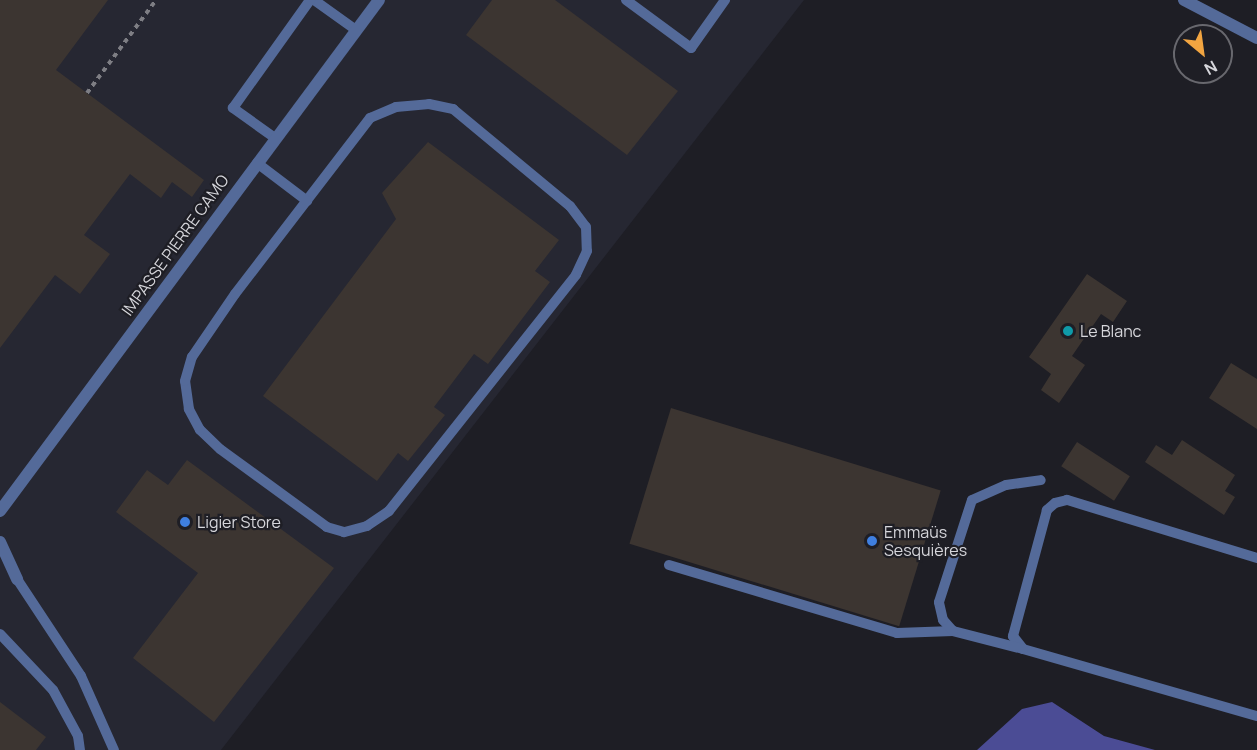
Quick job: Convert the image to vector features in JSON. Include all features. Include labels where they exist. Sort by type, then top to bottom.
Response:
[{"type":"street","name":"IMPASSE PIERRE CAMO","points":[[0,511],[379,0]]},
{"type":"street","points":[[1185,0],[1257,38]]},
{"type":"street","points":[[1,549],[17,579]]},
{"type":"lane","points":[[275,138],[233,108],[312,0],[356,30]]},
{"type":"lane","points":[[626,0],[691,48],[725,0]]},
{"type":"lane","points":[[429,104],[453,109],[570,206],[586,227],[587,251],[576,275],[389,512],[367,526],[344,532],[327,527],[220,449],[200,430],[189,409],[185,381],[192,357],[306,201],[370,118],[396,107],[429,104]]},
{"type":"lane","points":[[257,163],[306,201]]},
{"type":"lane","points":[[953,631],[943,620],[939,602],[972,500],[1006,484],[1041,480]]},
{"type":"lane","points":[[1023,649],[1013,636],[1047,510],[1055,503],[1067,500],[1257,558]]},
{"type":"lane","points":[[669,565],[897,633],[953,631],[1257,716]]},
{"type":"lane","points":[[17,579],[81,675],[114,750]]},
{"type":"lane","points":[[0,633],[53,690],[78,736],[80,750]]},
{"type":"path","points":[[87,93],[156,0]]},
{"type":"shaded area","points":[[0,0],[804,0],[221,750],[0,750]]},
{"type":"shaded area","points":[[1052,702],[1104,736],[1155,750],[977,750],[1022,709]]},
{"type":"building","points":[[0,0],[108,0],[56,70],[204,180],[192,197],[172,182],[161,198],[130,174],[84,235],[110,254],[80,294],[55,275],[0,348]]},
{"type":"building","points":[[492,0],[555,0],[678,91],[627,155],[466,35]]},
{"type":"building","points":[[428,142],[559,240],[535,271],[550,282],[488,364],[474,354],[434,407],[445,415],[408,461],[398,453],[377,481],[263,396],[396,219],[382,193]]},
{"type":"building","name":"Le Blanc","points":[[1087,274],[1127,301],[1113,322],[1101,314],[1072,356],[1085,365],[1059,403],[1041,390],[1051,374],[1029,357]]},
{"type":"building","points":[[1231,363],[1257,379],[1257,429],[1209,398]]},
{"type":"building","points":[[671,408],[941,490],[899,626],[629,544]]},
{"type":"building","points":[[1182,440],[1235,475],[1225,491],[1235,497],[1224,515],[1145,462],[1156,445],[1172,455]]},
{"type":"building","points":[[1077,442],[1130,476],[1114,501],[1061,466]]},
{"type":"building","points":[[187,460],[334,568],[214,722],[133,658],[198,573],[116,512],[147,470],[168,485]]},
{"type":"building","points":[[0,702],[46,737],[36,750],[0,750]]},
{"type":"place","name":"Le Blanc","points":[[1068,331]]},
{"type":"place","name":"Ligier Store","points":[[185,522]]},
{"type":"place","name":"Emmaüs Sesquières","points":[[872,541]]}]
